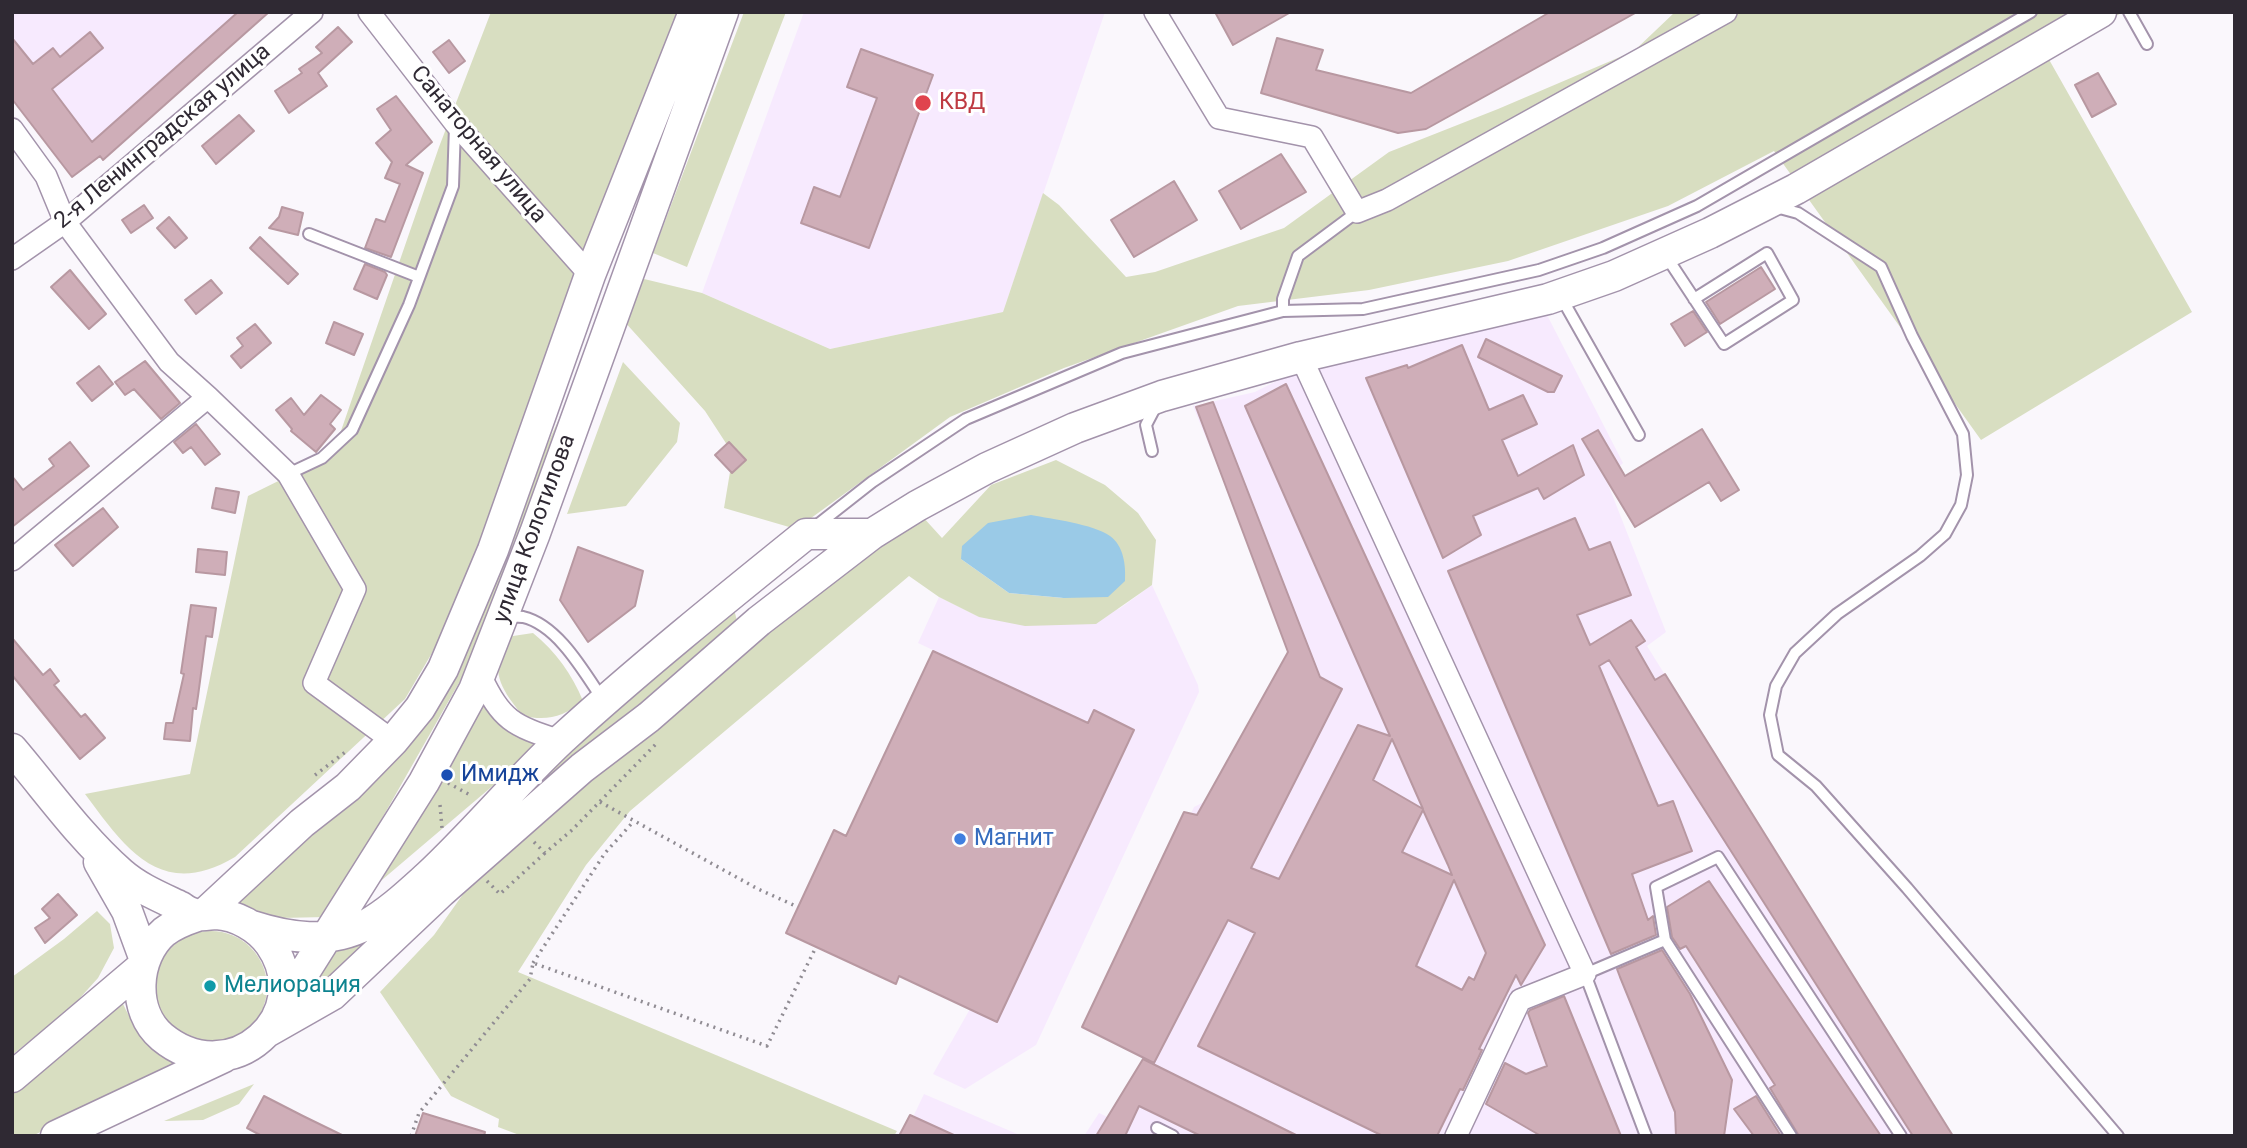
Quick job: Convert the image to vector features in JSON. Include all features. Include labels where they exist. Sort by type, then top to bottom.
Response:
[{"type":"main road","name":"улица Колотилова","points":[[12,1077],[144,963],[151,948],[163,933],[179,922],[200,915],[302,823],[348,787],[393,741],[420,708],[443,669],[466,620],[590,275],[694,12]]},
{"type":"main road","name":"улица Колотилова","points":[[57,1136],[224,1057],[247,1049],[273,1023],[424,782],[474,690],[536,533],[723,12]]},
{"type":"main road","points":[[273,1023],[332,995],[441,892],[582,768],[649,717],[759,621],[872,534],[987,468],[1075,428],[1161,396],[1301,357],[1559,295],[1614,276],[1766,205],[2101,12]]},
{"type":"main road","points":[[12,748],[85,837],[136,884],[200,915],[216,914],[235,918],[278,934],[328,937],[365,926],[393,907],[457,849],[560,741],[806,534],[872,534]]},
{"type":"main road","points":[[85,837],[127,911],[144,963],[140,990],[142,1002],[145,1013],[158,1034],[177,1049],[200,1057],[224,1057]]},
{"type":"main road","points":[[252,926],[270,943],[281,966],[284,990],[273,1023]]},
{"type":"street","name":"2-я Ленинградская улица","points":[[12,260],[65,222],[312,12]]},
{"type":"street","name":"Санаторная улица","points":[[369,12],[455,123],[590,275]]},
{"type":"street","points":[[1155,12],[1219,118],[1312,137],[1357,212],[1387,200],[1726,12]]},
{"type":"street","points":[[12,129],[46,176],[65,222],[169,362],[288,474],[355,589],[314,683],[393,741]]},
{"type":"street","points":[[1301,357],[1585,974],[1520,1000],[1456,1136]]},
{"type":"street","points":[[12,560],[208,397]]},
{"type":"street","points":[[480,675],[493,703],[511,721],[560,741]]},
{"type":"lane","points":[[806,534],[872,482],[966,419],[1122,353],[1283,311],[1363,309],[1539,270],[1603,248],[1697,206],[2031,12]]},
{"type":"lane","points":[[2129,12],[2147,44]]},
{"type":"lane","points":[[288,474],[322,458],[352,430],[419,277],[453,186],[455,123]]},
{"type":"lane","points":[[1766,205],[1798,213],[1881,267],[1912,336],[1963,434],[1967,475],[1961,505],[1945,534],[1920,556],[1836,614],[1795,653],[1776,686],[1770,715],[1778,755],[1816,786],[1907,888],[2118,1136]]},
{"type":"lane","points":[[1283,311],[1283,299],[1298,256],[1357,212]]},
{"type":"lane","points":[[309,234],[419,277]]},
{"type":"lane","points":[[1664,254],[1694,299],[1724,344],[1793,300],[1767,254],[1694,299]]},
{"type":"lane","points":[[1559,295],[1639,435]]},
{"type":"lane","points":[[1152,451],[1146,425],[1161,396]]},
{"type":"lane","points":[[503,616],[524,617],[541,625],[569,650],[605,702]]},
{"type":"lane","points":[[1791,1136],[1665,940],[1656,887],[1718,857],[1901,1136]]},
{"type":"lane","points":[[1646,1136],[1585,974],[1665,940]]},
{"type":"lane","points":[[1157,1128],[1173,1136]]},
{"type":"path","points":[[600,802],[758,889],[798,906]]},
{"type":"path","points":[[411,1136],[419,1113],[530,979],[533,963],[605,853],[634,821]]},
{"type":"path","points":[[533,963],[767,1046],[816,947]]},
{"type":"shaded area","points":[[12,12],[269,12],[103,160],[99,157],[72,177],[12,99]]},
{"type":"shaded area","name":"КВД","points":[[804,12],[1105,12],[1003,312],[830,349],[702,293]]},
{"type":"shaded area","points":[[1545,311],[1623,463],[1606,479],[1666,632],[1647,646],[1953,1136],[1084,1136],[1099,1113],[1114,1120],[1150,1062],[1089,1030],[1194,807],[1214,797],[1293,652],[1193,406],[1255,392],[1288,375],[1405,349]]},
{"type":"shaded area","points":[[1152,585],[1199,692],[1036,1045],[965,1089],[933,1074],[970,1009],[997,1021],[1134,730],[1094,710],[1088,723],[918,643],[939,597],[979,617],[1119,609]]},
{"type":"shaded area","points":[[924,1094],[1022,1136],[904,1136]]},
{"type":"green space","points":[[491,12],[677,12],[507,478],[439,641],[405,699],[235,857],[209,869],[186,873],[166,871],[148,863],[131,850],[85,794],[190,774],[248,496],[333,454],[439,147]]},
{"type":"green space","points":[[706,12],[717,12],[464,674],[326,917],[280,918],[222,903],[401,746],[499,551],[567,401]]},
{"type":"green space","points":[[744,12],[786,12],[687,267],[653,253]]},
{"type":"green space","points":[[1675,12],[2123,12],[2047,56],[2192,312],[1981,440],[1774,151],[1668,206],[1508,261],[1369,290],[1238,306],[1064,368],[950,417],[796,529],[724,508],[733,454],[705,411],[623,320],[640,278],[702,293],[830,349],[1003,312],[1043,193],[1059,205],[1126,277],[1155,272],[1284,228],[1389,152],[1634,51]]},
{"type":"green space","points":[[623,362],[680,423],[677,442],[626,506],[567,514]]},
{"type":"green space","points":[[1056,460],[1105,485],[1138,513],[1156,540],[1152,585],[1096,624],[1025,626],[979,617],[939,597],[909,576],[630,811],[586,865],[518,972],[897,1131],[894,1136],[522,1136],[498,1127],[499,1119],[451,1096],[380,992],[434,935],[466,890],[673,705],[794,607],[922,516],[942,538],[991,485]],"holes":[[[961,559],[1064,598],[1009,593]]]},
{"type":"green space","points":[[734,609],[737,621],[301,1002],[340,939]]},
{"type":"green space","points":[[533,633],[562,664],[583,701],[569,711],[540,718],[523,716],[505,691],[498,665],[502,643],[513,636]]},
{"type":"green space","points":[[482,699],[493,718],[506,730],[542,744],[376,885]]},
{"type":"green space","points":[[97,911],[110,924],[114,948],[98,978],[70,1009],[12,1055],[12,977]]},
{"type":"green space","points":[[211,931],[232,935],[251,947],[263,966],[267,987],[263,1008],[251,1027],[232,1039],[211,1043],[190,1039],[171,1027],[159,1008],[155,987],[159,966],[171,947],[190,935]]},
{"type":"green space","points":[[120,998],[150,1046],[180,1063],[124,1093],[32,1136],[12,1136],[12,1089]]},
{"type":"green space","points":[[254,1084],[239,1104],[203,1120],[164,1121]]},
{"type":"water","points":[[1031,515],[1083,525],[1110,536],[1121,551],[1125,581],[1108,597],[1064,598],[1009,593],[961,559],[962,546],[988,523]]},
{"type":"building","points":[[238,12],[269,12],[103,160],[100,156],[72,177],[12,99],[12,38],[33,64],[53,48],[60,57],[90,32],[103,48],[52,89],[92,142]]},
{"type":"building","points":[[1215,12],[1291,12],[1233,45]]},
{"type":"building","points":[[1550,12],[1637,12],[1426,129],[1398,133],[1261,93],[1277,38],[1323,50],[1316,70],[1411,93]]},
{"type":"building","points":[[338,27],[352,42],[318,73],[327,86],[289,113],[275,91],[302,73],[299,69],[322,53],[316,47]]},
{"type":"building","points":[[449,40],[465,61],[449,73],[433,52]]},
{"type":"building","points":[[861,49],[933,75],[869,248],[801,223],[814,187],[840,197],[877,98],[847,87]]},
{"type":"building","points":[[2098,73],[2116,104],[2092,117],[2075,85]]},
{"type":"building","points":[[396,96],[432,142],[406,165],[423,173],[391,257],[365,248],[376,219],[385,222],[400,184],[385,178],[392,162],[376,143],[391,130],[377,109]]},
{"type":"building","points":[[239,115],[254,131],[216,164],[202,146]]},
{"type":"building","points":[[1281,154],[1306,192],[1241,229],[1219,191]]},
{"type":"building","points":[[1174,181],[1197,220],[1134,257],[1111,220]]},
{"type":"building","points":[[144,205],[153,218],[131,233],[122,220]]},
{"type":"building","points":[[282,207],[303,213],[298,235],[269,228],[279,217]]},
{"type":"building","points":[[169,217],[187,238],[175,248],[157,228]]},
{"type":"building","points":[[260,237],[298,274],[288,284],[250,248]]},
{"type":"building","points":[[365,264],[387,275],[377,299],[354,289]]},
{"type":"building","points":[[1761,267],[1775,289],[1720,324],[1706,302]]},
{"type":"building","points":[[70,270],[106,314],[89,329],[51,287]]},
{"type":"building","points":[[211,280],[222,293],[196,314],[185,300]]},
{"type":"building","points":[[1693,311],[1707,332],[1685,346],[1671,324]]},
{"type":"building","points":[[334,322],[363,334],[354,355],[326,343]]},
{"type":"building","points":[[255,324],[271,343],[241,368],[231,356],[243,346],[237,338]]},
{"type":"building","points":[[1486,339],[1562,376],[1554,392],[1548,392],[1478,357]]},
{"type":"building","points":[[1462,345],[1489,410],[1523,395],[1537,424],[1502,440],[1518,476],[1573,445],[1584,475],[1544,499],[1538,488],[1473,516],[1481,535],[1443,558],[1366,378],[1407,365],[1408,368]]},
{"type":"building","points":[[145,361],[180,403],[161,419],[134,389],[125,395],[115,382]]},
{"type":"building","points":[[99,366],[113,384],[92,401],[77,383]]},
{"type":"building","points":[[1286,384],[1545,945],[1521,985],[1516,975],[1479,1049],[1482,1050],[1463,1090],[1460,1089],[1437,1136],[1383,1136],[1198,1046],[1255,933],[1228,920],[1154,1063],[1082,1027],[1184,812],[1197,815],[1288,652],[1196,407],[1213,402],[1320,677],[1342,689],[1251,868],[1279,879],[1358,725],[1390,736],[1245,406]],"holes":[[[1392,739],[1397,750],[1423,809],[1373,780]],[[1423,810],[1452,875],[1402,852]],[[1454,880],[1486,953],[1474,980],[1469,977],[1462,990],[1416,966]]]},
{"type":"building","points":[[321,395],[341,410],[330,424],[335,429],[316,452],[291,431],[276,410],[291,398],[304,415]]},
{"type":"building","points":[[196,424],[220,454],[205,465],[191,447],[183,453],[174,442]]},
{"type":"building","points":[[1702,429],[1739,490],[1721,501],[1709,482],[1635,527],[1582,439],[1598,430],[1625,476]]},
{"type":"building","points":[[70,442],[89,466],[12,527],[12,476],[23,490],[54,466],[49,459]]},
{"type":"building","points":[[729,442],[746,460],[732,473],[715,455]]},
{"type":"building","points":[[216,488],[239,492],[235,513],[212,508]]},
{"type":"building","points":[[103,508],[118,527],[73,566],[55,545]]},
{"type":"building","points":[[1575,518],[1589,550],[1610,542],[1631,595],[1577,615],[1590,645],[1631,620],[1645,641],[1636,647],[1655,680],[1665,674],[1953,1136],[1913,1136],[1609,660],[1599,666],[1658,806],[1673,801],[1692,851],[1632,874],[1648,920],[1653,916],[1656,935],[1611,954],[1448,571]]},
{"type":"building","points":[[578,547],[643,571],[635,606],[588,642],[560,600]]},
{"type":"building","points":[[198,549],[227,552],[225,575],[196,572]]},
{"type":"building","points":[[191,605],[216,608],[212,637],[206,636],[190,741],[164,739],[166,723],[173,723],[184,674],[181,673]]},
{"type":"building","points":[[12,638],[43,675],[50,669],[59,681],[54,685],[81,717],[85,714],[105,738],[80,759],[12,675]]},
{"type":"building","points":[[933,651],[1088,723],[1094,710],[1134,730],[997,1022],[899,976],[896,984],[786,933],[834,830],[846,836]]},
{"type":"building","points":[[1709,881],[1881,1136],[1799,1136],[1770,1088],[1775,1085],[1686,946],[1680,949],[1672,937],[1667,907]]},
{"type":"building","points":[[58,894],[77,915],[45,943],[35,928],[50,918],[42,909]]},
{"type":"building","points":[[1662,950],[1690,994],[1732,1080],[1724,1136],[1676,1136],[1675,1112],[1617,969]]},
{"type":"building","points":[[1564,996],[1621,1136],[1541,1136],[1486,1104],[1505,1063],[1526,1074],[1547,1066],[1528,1013]]},
{"type":"building","points":[[1143,1059],[1298,1136],[1201,1136],[1139,1106],[1125,1136],[1096,1136]]},
{"type":"building","points":[[264,1096],[344,1136],[262,1136],[247,1128]]},
{"type":"building","points":[[1756,1096],[1781,1136],[1754,1136],[1734,1109]]},
{"type":"building","points":[[423,1113],[485,1132],[484,1136],[415,1136]]},
{"type":"building","points":[[910,1115],[956,1136],[899,1136]]},
{"type":"place","name":"КВД","points":[[923,103]]},
{"type":"place","name":"Имидж","points":[[447,775]]},
{"type":"place","name":"Магнит","points":[[960,839]]},
{"type":"place","name":"Мелиорация","points":[[210,986]]}]
